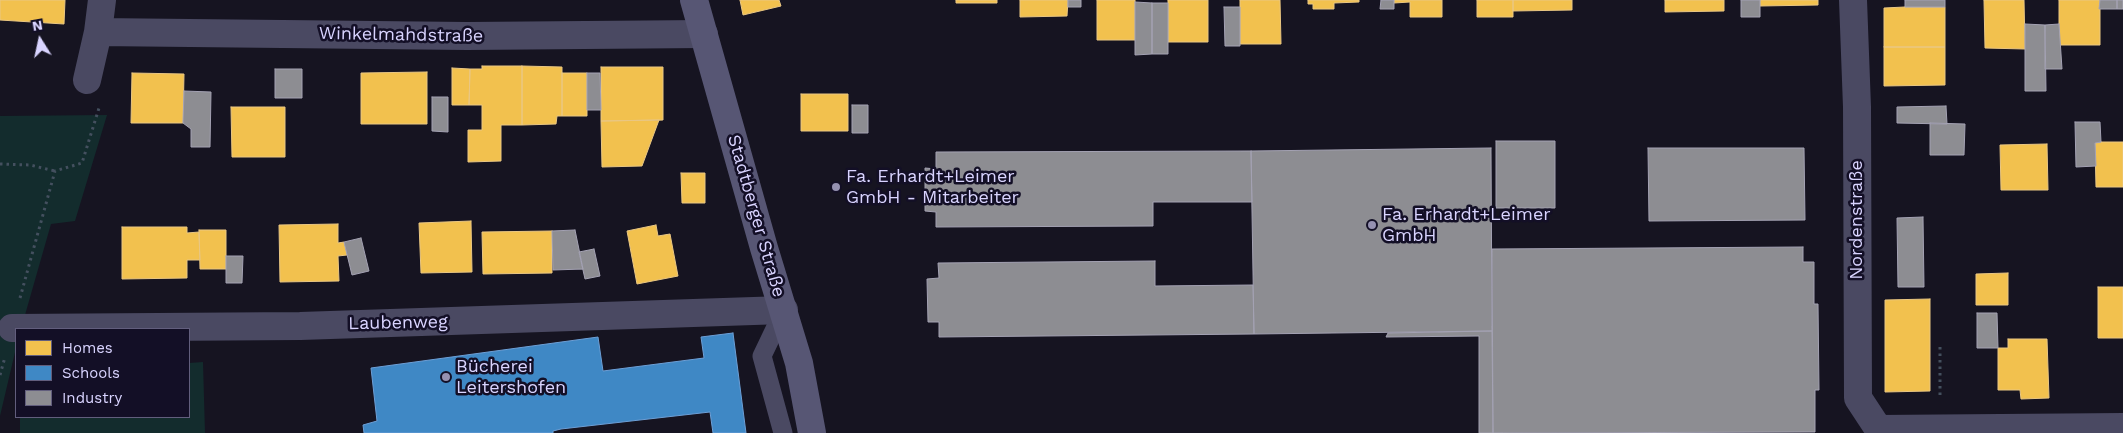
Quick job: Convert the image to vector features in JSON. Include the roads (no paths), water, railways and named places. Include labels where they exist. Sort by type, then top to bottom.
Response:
[{"type":"street","points":[[87,80],[98,32],[102,0]]},
{"type":"street","name":"Stadtberger Straße","points":[[694,0],[764,248],[799,363],[812,433]]},
{"type":"street","name":"Nordenstraße","points":[[1853,0],[1857,107],[1858,398],[1880,431]]},
{"type":"street","name":"Winkelmahdstraße","points":[[98,32],[467,36],[704,34]]},
{"type":"street","name":"Laubenweg","points":[[12,328],[300,326],[784,310]]},
{"type":"street","points":[[1880,431],[2123,427]]},
{"type":"lane","points":[[783,433],[762,356],[784,310]]},
{"type":"place","name":"Fa. Erhardt+Leimer GmbH - Mitarbeiter","points":[[836,187]]},
{"type":"place","name":"Fa. Erhardt+Leimer GmbH","points":[[1372,225]]},
{"type":"place","name":"Bücherei Leitershofen","points":[[446,377]]}]
